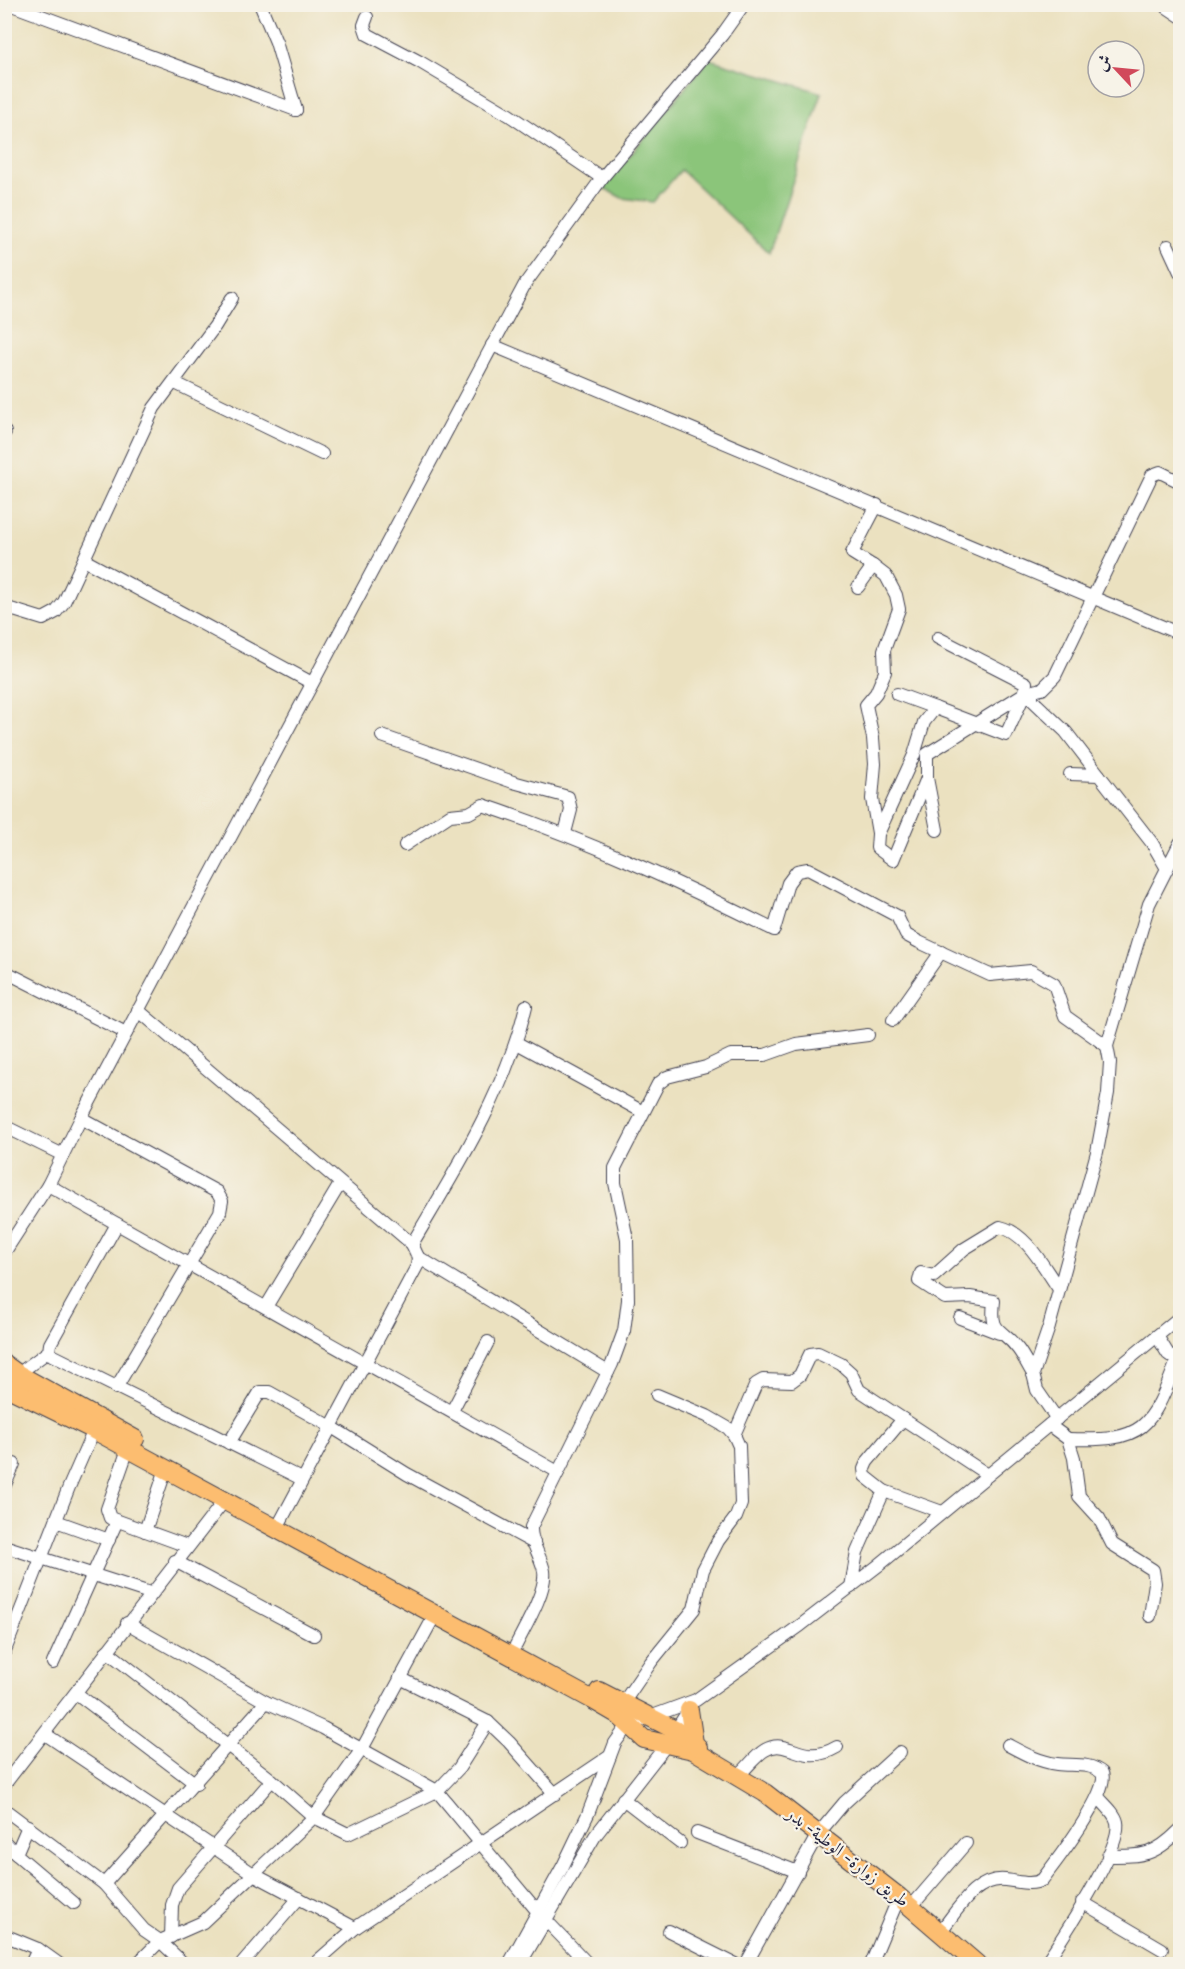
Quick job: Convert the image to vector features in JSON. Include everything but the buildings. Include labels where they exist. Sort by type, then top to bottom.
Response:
[{"type":"highway","points":[[9,1375],[94,1430],[224,1501],[279,1523],[650,1717],[671,1737],[712,1760]]},
{"type":"highway","points":[[9,1375],[279,1523],[593,1700],[644,1739],[671,1737],[694,1743],[712,1760]]},
{"type":"highway","points":[[693,1705],[694,1743]]},
{"type":"highway","name":"طريق زوارة- الوطية- بدر","points":[[712,1760],[765,1792],[905,1902],[977,1965]]},
{"type":"street","points":[[9,4],[296,110],[276,42],[260,4]]},
{"type":"street","points":[[4,1253],[48,1185],[138,1010],[525,284],[602,178],[722,35],[744,4]]},
{"type":"street","points":[[1162,4],[1180,16]]},
{"type":"street","points":[[367,17],[364,25],[367,34],[420,62],[509,115],[602,178]]},
{"type":"street","points":[[1168,246],[1180,272]]},
{"type":"street","points":[[4,607],[43,619],[56,612],[64,603],[154,408],[175,383],[190,357],[215,326],[232,298]]},
{"type":"street","points":[[492,345],[1180,634]]},
{"type":"street","points":[[175,383],[322,454]]},
{"type":"street","points":[[937,830],[927,777],[927,754],[1025,693],[1042,689],[1055,676],[1152,475],[1160,472],[1180,482]]},
{"type":"street","points":[[877,505],[852,554],[886,576],[896,595],[899,609],[884,650],[885,672],[876,693],[866,705],[873,738],[875,764],[872,799],[878,834],[877,848],[893,860],[927,777]]},
{"type":"street","points":[[84,560],[312,683]]},
{"type":"street","points":[[858,587],[873,566]]},
{"type":"street","points":[[897,694],[1006,735],[1025,693],[1026,683],[938,638]]},
{"type":"street","points":[[1025,693],[1066,732],[1152,843],[1166,867]]},
{"type":"street","points":[[878,834],[914,755],[924,722],[935,708]]},
{"type":"street","points":[[382,736],[513,782],[568,797],[572,810],[565,833]]},
{"type":"street","points":[[1070,774],[1099,775]]},
{"type":"street","points":[[405,845],[450,814],[469,813],[483,805],[565,833],[684,885],[774,930],[788,883],[797,871],[808,869],[897,916],[906,935],[990,975],[1031,970],[1054,984],[1065,1016],[1107,1046]]},
{"type":"street","points":[[1033,1374],[1059,1289],[1101,1133],[1110,1062],[1107,1046],[1149,904],[1180,843]]},
{"type":"street","points":[[893,1020],[941,952]]},
{"type":"street","points":[[5,974],[126,1033]]},
{"type":"street","points":[[412,1244],[468,1149],[517,1043],[526,1006]]},
{"type":"street","points":[[138,1010],[412,1244],[418,1257],[417,1266],[279,1523]]},
{"type":"street","points":[[516,1645],[544,1581],[543,1565],[534,1543],[531,1527],[608,1372],[624,1331],[628,1300],[627,1239],[615,1183],[615,1168],[658,1084],[667,1077],[706,1066],[731,1055],[765,1055],[796,1044],[868,1035]]},
{"type":"street","points":[[517,1043],[643,1112]]},
{"type":"street","points":[[81,1118],[217,1192],[222,1201],[220,1212],[116,1388]]},
{"type":"street","points":[[4,1126],[63,1155]]},
{"type":"street","points":[[266,1307],[340,1184]]},
{"type":"street","points":[[48,1185],[558,1472]]},
{"type":"street","points":[[117,1224],[50,1344],[49,1351],[52,1355],[116,1388],[302,1479]]},
{"type":"street","points":[[999,1333],[992,1320],[994,1301],[970,1297],[945,1298],[919,1281],[921,1273],[934,1276],[964,1249],[1000,1227],[1011,1229],[1028,1247],[1059,1289]]},
{"type":"street","points":[[418,1257],[608,1372]]},
{"type":"street","points":[[509,1965],[583,1855],[693,1705],[851,1587],[1180,1317]]},
{"type":"street","points":[[960,1318],[999,1333],[1017,1347],[1033,1374],[1037,1390],[1053,1422],[1068,1439],[1074,1458],[1077,1489],[1084,1504],[1099,1518],[1112,1544],[1153,1570],[1155,1583],[1150,1616]]},
{"type":"street","points":[[1068,1439],[1103,1440],[1128,1436],[1144,1425],[1162,1401],[1179,1362],[1168,1354],[1157,1336]]},
{"type":"street","points":[[452,1411],[488,1342]]},
{"type":"street","points":[[9,1375],[49,1351]]},
{"type":"street","points":[[734,1435],[756,1384],[763,1380],[792,1381],[797,1378],[806,1360],[814,1353],[847,1368],[859,1390],[988,1476]]},
{"type":"street","points":[[229,1443],[260,1392],[269,1392],[330,1426],[407,1474],[534,1543]]},
{"type":"street","points":[[623,1703],[651,1662],[694,1609],[707,1560],[736,1517],[742,1491],[739,1446],[728,1428],[707,1416],[657,1395]]},
{"type":"street","points":[[903,1419],[864,1469],[870,1482],[884,1491],[942,1512]]},
{"type":"street","points":[[4,1653],[94,1430]]},
{"type":"street","points":[[128,1449],[107,1509],[111,1518],[187,1546]]},
{"type":"street","points":[[4,1486],[14,1464]]},
{"type":"street","points":[[145,1531],[166,1469]]},
{"type":"street","points":[[851,1587],[857,1552],[884,1491]]},
{"type":"street","points":[[4,1785],[150,1593],[224,1501]]},
{"type":"street","points":[[56,1521],[109,1540]]},
{"type":"street","points":[[53,1663],[117,1521]]},
{"type":"street","points":[[4,1546],[150,1593]]},
{"type":"street","points":[[175,1561],[314,1635]]},
{"type":"street","points":[[137,1965],[166,1939],[204,1922],[314,1816],[362,1749],[436,1613]]},
{"type":"street","points":[[127,1623],[266,1702],[297,1714],[437,1791],[542,1916],[588,1965]]},
{"type":"street","points":[[107,1651],[272,1780],[314,1816],[341,1832],[353,1834],[437,1791],[459,1768],[488,1722]]},
{"type":"street","points":[[400,1678],[488,1722],[555,1794]]},
{"type":"street","points":[[76,1693],[196,1784]]},
{"type":"street","points":[[104,1884],[196,1784],[266,1702]]},
{"type":"street","points":[[520,1965],[610,1756],[628,1725],[693,1705]]},
{"type":"street","points":[[45,1734],[255,1875],[354,1928]]},
{"type":"street","points":[[940,1932],[983,1882],[996,1879],[1034,1883],[1042,1880],[1098,1797],[1104,1777],[1100,1770],[1050,1763],[1008,1745]]},
{"type":"street","points":[[738,1776],[764,1750],[772,1747],[787,1747],[818,1756],[837,1747]]},
{"type":"street","points":[[746,1965],[818,1834],[844,1803],[900,1752]]},
{"type":"street","points":[[315,1965],[354,1928],[481,1845],[610,1756]]},
{"type":"street","points":[[166,1939],[175,1894],[272,1780]]},
{"type":"street","points":[[1045,1965],[1108,1856],[1117,1836],[1116,1818],[1098,1797]]},
{"type":"street","points":[[623,1799],[680,1843]]},
{"type":"street","points":[[4,1809],[104,1884],[144,1930],[166,1939],[183,1965]]},
{"type":"street","points":[[16,1854],[28,1826]]},
{"type":"street","points":[[1108,1856],[1148,1855],[1180,1830]]},
{"type":"street","points":[[697,1833],[798,1872]]},
{"type":"street","points":[[4,1841],[74,1903]]},
{"type":"street","points":[[871,1965],[905,1902],[966,1843]]},
{"type":"street","points":[[242,1965],[299,1898]]},
{"type":"street","points":[[1082,1902],[1162,1948]]},
{"type":"street","points":[[669,1931],[735,1965]]},
{"type":"street","points":[[4,1935],[38,1949],[59,1965]]},
{"type":"street","points":[[31,1965],[38,1949]]},
{"type":"green space","points":[[709,59],[822,93],[769,253],[681,170],[653,202],[622,198],[603,188]]}]
